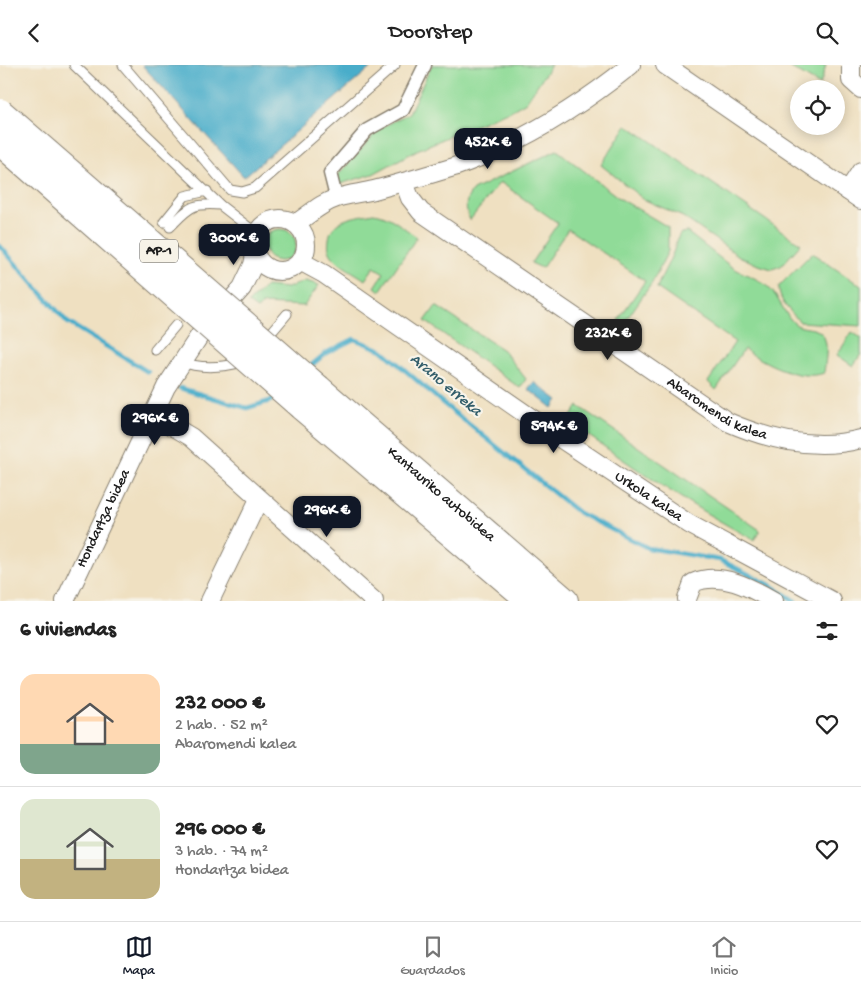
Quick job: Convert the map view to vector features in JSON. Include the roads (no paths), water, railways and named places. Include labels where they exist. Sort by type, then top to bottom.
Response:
[{"type":"highway","name":"AP-1","points":[[0,113],[310,397]]},
{"type":"highway","name":"AP-1","points":[[0,141],[310,397]]},
{"type":"highway","name":"Kantauriko autobidea","points":[[310,397],[532,601]]},
{"type":"highway","name":"Kantauriko autobidea","points":[[310,397],[564,601]]},
{"type":"street","points":[[334,189],[330,173],[368,130],[404,110],[425,65]]},
{"type":"street","points":[[299,228],[310,213],[337,198],[404,182],[455,166],[540,127],[582,101],[631,65]]},
{"type":"street","points":[[665,65],[855,195],[861,171]]},
{"type":"street","points":[[851,65],[851,80],[861,89]]},
{"type":"street","name":"Abaromendi kalea","points":[[404,182],[410,198],[421,213],[728,422],[776,439],[801,443],[825,444],[861,439]]},
{"type":"street","points":[[274,219],[289,220],[299,228],[306,242],[305,252],[300,261],[288,269],[273,270],[262,264],[255,254],[254,240],[256,233],[267,222],[274,219]]},
{"type":"street","name":"Hondartza bidea","points":[[242,288],[255,254]]},
{"type":"street","name":"Urkola kalea","points":[[300,261],[324,274],[560,438],[689,524],[832,601]]},
{"type":"street","name":"Hondartza bidea","points":[[65,601],[152,414],[181,361],[200,335],[242,288],[273,270]]},
{"type":"street","points":[[152,414],[191,437],[374,601]]},
{"type":"street","points":[[210,601],[259,499]]},
{"type":"street","points":[[687,599],[693,583],[709,578],[751,588],[774,601]]},
{"type":"lane","points":[[74,65],[220,205],[256,233]]},
{"type":"lane","points":[[123,65],[230,190],[242,192],[255,187],[395,65]]},
{"type":"lane","points":[[207,191],[185,196],[167,225],[190,207],[204,204],[220,205]]},
{"type":"lane","points":[[181,361],[190,365],[206,367],[244,362],[255,352],[287,314]]},
{"type":"lane","points":[[155,350],[176,325]]},
{"type":"water","points":[[142,65],[374,65],[244,177]]},
{"type":"water","points":[[534,382],[558,400],[552,408],[528,389]]},
{"type":"waterway","name":"Arano erreka","points":[[0,246],[67,322],[148,372]]},
{"type":"waterway","name":"Arano erreka","points":[[308,368],[326,353],[354,339],[382,350],[445,405],[579,513],[648,548],[720,560],[768,584],[795,601]]},
{"type":"waterway","name":"Arano erreka","points":[[180,388],[247,408],[270,401],[276,396]]}]
